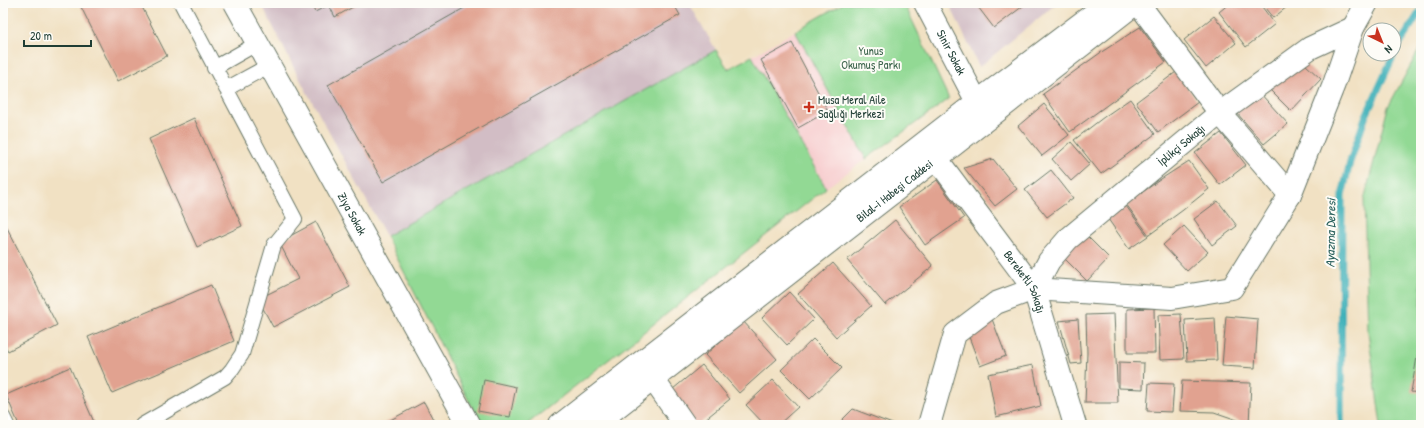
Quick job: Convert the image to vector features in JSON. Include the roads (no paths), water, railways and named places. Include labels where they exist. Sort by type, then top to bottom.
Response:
[{"type":"street","name":"Ziya Sokak","points":[[235,3],[469,425]]},
{"type":"street","name":"Sinir Sokak","points":[[925,3],[976,102]]},
{"type":"street","name":"Bilal-i Habeşi Caddesi","points":[[560,425],[976,102],[1108,3]]},
{"type":"street","name":"Bilal-i Habeşi Caddesi","points":[[594,425],[1137,3]]},
{"type":"street","points":[[1137,3],[1220,114],[1290,195]]},
{"type":"street","points":[[929,425],[956,334],[996,303],[1034,289],[1172,298],[1232,288],[1290,195],[1334,84],[1353,28],[1367,3]]},
{"type":"street","name":"İplikçi Sokağı","points":[[1034,289],[1049,261],[1068,239],[1220,114],[1310,48],[1353,28]]},
{"type":"street","name":"Bereketli Sokağı","points":[[936,158],[1034,289],[1075,425]]},
{"type":"street","points":[[638,364],[653,379],[685,425]]},
{"type":"lane","points":[[142,425],[216,383],[232,369],[242,354],[274,245],[295,219],[181,3]]},
{"type":"lane","points":[[214,68],[258,43]]},
{"type":"lane","points":[[226,89],[270,65]]},
{"type":"lane","points":[[3,417],[7,425]]},
{"type":"waterway","name":"Ayazma Deresi","points":[[1341,425],[1342,196],[1350,162],[1365,118],[1397,48],[1421,10]]},
{"type":"place","name":"Musa Meral Aile Sağlığı Merkezi","points":[[809,107]]},
{"type":"park label","name":"Yunus Okumuş Parkı","points":[[871,58]]}]
